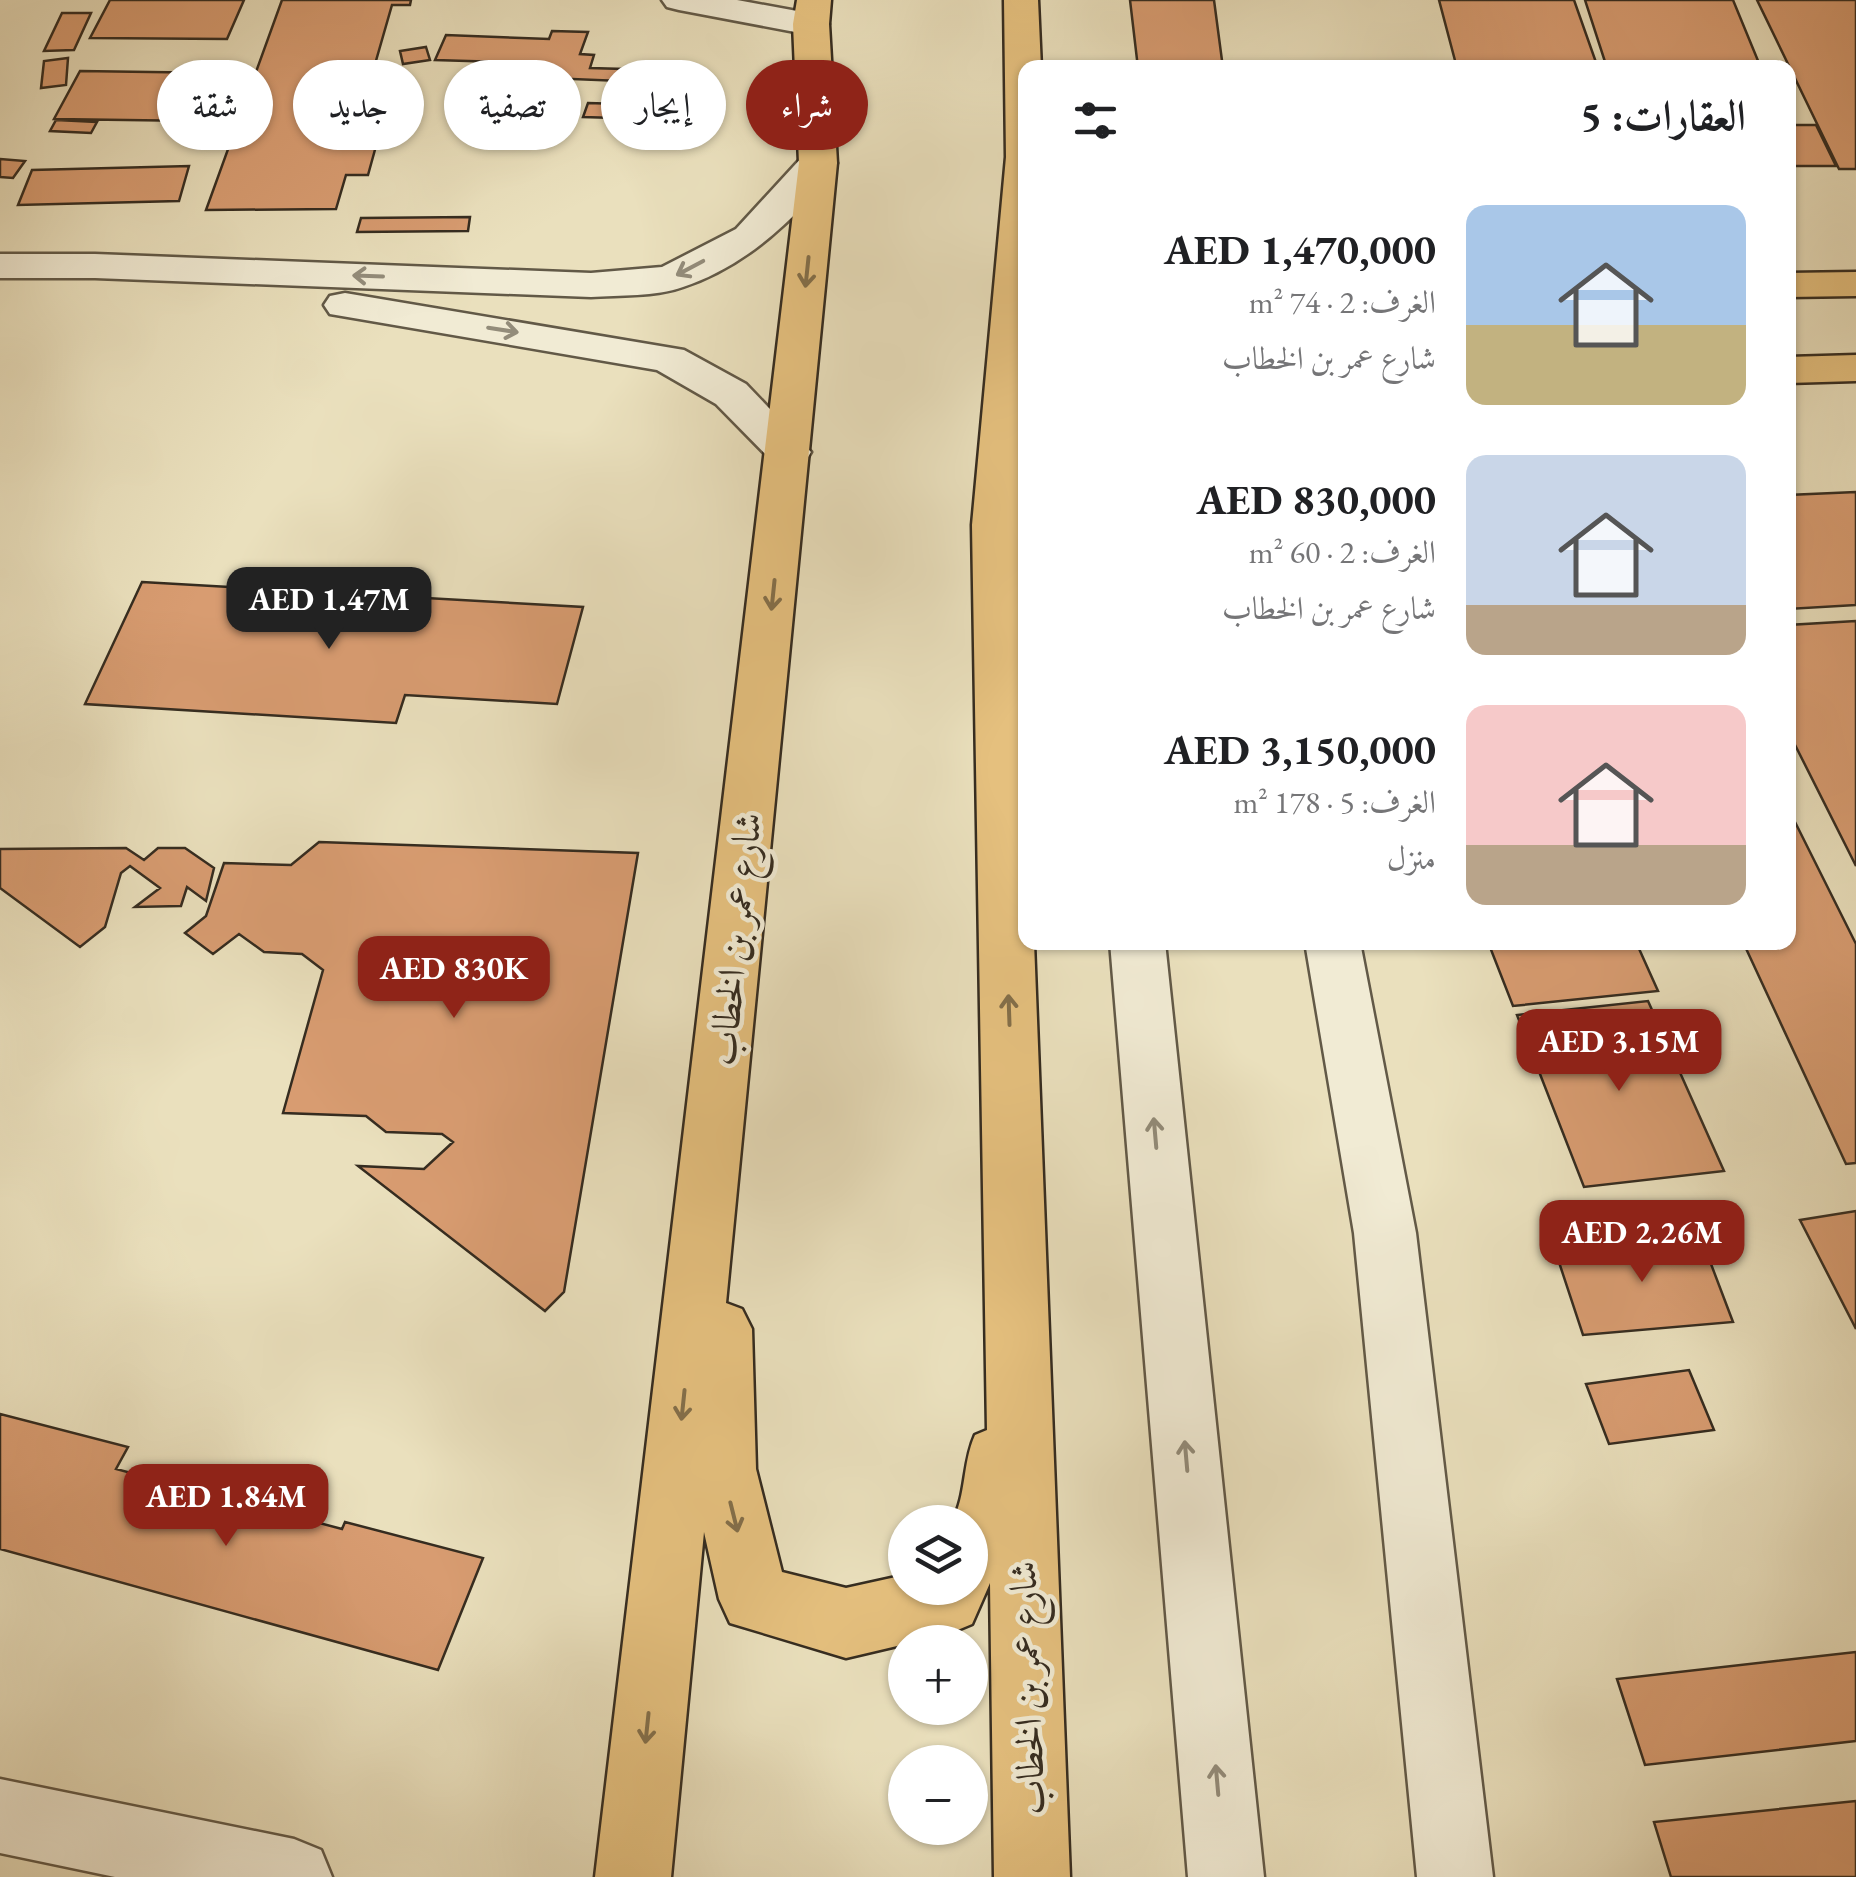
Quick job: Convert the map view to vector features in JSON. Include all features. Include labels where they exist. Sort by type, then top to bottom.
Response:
[{"type":"main road","name":"شارع عمر بن الخطاب","points":[[1022,0],[1023,60]]},
{"type":"main road","name":"شارع عمر بن الخطاب","points":[[633,1877],[818,164],[812,12]]},
{"type":"main road","points":[[1796,285],[1856,284]]},
{"type":"main road","name":"شارع عمر بن الخطاب","points":[[1018,331],[1010,503],[1010,1068],[1032,1877]]},
{"type":"main road","points":[[1796,370],[1856,368]]},
{"type":"main road","points":[[988,1523],[996,1508],[1010,1068]]},
{"type":"main road","points":[[716,1106],[722,1469],[754,1598],[846,1623],[926,1605]]},
{"type":"street","points":[[679,0],[812,12]]},
{"type":"street","points":[[0,266],[592,284],[671,278],[750,237],[818,164]]},
{"type":"street","points":[[95,266],[669,359],[730,394],[789,452]]},
{"type":"street","points":[[1138,950],[1226,1877]]},
{"type":"street","points":[[1333,950],[1384,1232],[1455,1877]]},
{"type":"street","points":[[0,1816],[220,1871],[294,1877]]},
{"type":"building","points":[[110,0],[244,0],[227,39],[90,38]]},
{"type":"building","points":[[282,0],[411,0],[410,5],[392,5],[376,60],[293,60],[293,150],[375,150],[368,175],[346,175],[336,209],[206,210],[228,150],[273,150],[273,60],[260,60]]},
{"type":"building","points":[[1130,0],[1214,0],[1222,60],[1137,60]]},
{"type":"building","points":[[1439,0],[1574,0],[1595,60],[1455,60]]},
{"type":"building","points":[[1585,0],[1733,0],[1758,60],[1604,60]]},
{"type":"building","points":[[1757,0],[1856,0],[1856,169],[1839,169],[1796,80],[1796,60],[1786,60]]},
{"type":"building","points":[[62,13],[91,13],[74,50],[44,51]]},
{"type":"building","points":[[552,31],[588,32],[580,54],[594,55],[590,68],[601,68],[601,80],[581,79],[581,60],[435,60],[446,35],[549,39]]},
{"type":"building","points":[[426,47],[430,60],[402,60],[400,51]]},
{"type":"building","points":[[68,58],[66,85],[41,88],[44,61]]},
{"type":"building","points":[[80,71],[157,72],[157,120],[54,119]]},
{"type":"building","points":[[588,103],[601,103],[601,118],[583,117]]},
{"type":"building","points":[[56,120],[97,122],[91,133],[50,131]]},
{"type":"building","points":[[1796,125],[1816,125],[1836,166],[1796,166]]},
{"type":"building","points":[[0,159],[25,161],[13,178],[0,177]]},
{"type":"building","points":[[189,166],[179,201],[18,205],[32,170]]},
{"type":"building","points":[[470,217],[468,231],[357,232],[361,218]]},
{"type":"building","points":[[1856,492],[1856,605],[1796,609],[1796,495]]},
{"type":"building","points":[[142,582],[583,607],[557,704],[405,695],[396,723],[85,704]]},
{"type":"building","points":[[1856,621],[1856,866],[1796,747],[1796,625]]},
{"type":"building","points":[[1796,824],[1856,944],[1856,1163],[1846,1164],[1747,950],[1796,950]]},
{"type":"building","points":[[319,842],[638,853],[564,1292],[545,1311],[358,1166],[424,1169],[453,1142],[442,1134],[386,1132],[366,1116],[283,1113],[323,970],[302,954],[264,952],[239,934],[213,954],[185,933],[206,916],[224,863],[291,865]]},
{"type":"building","points":[[126,848],[144,860],[158,848],[185,848],[214,868],[206,901],[187,887],[181,906],[135,907],[160,888],[130,866],[121,873],[105,927],[80,947],[0,888],[0,849]]},
{"type":"building","points":[[1491,950],[1640,950],[1658,991],[1513,1006]]},
{"type":"building","points":[[1648,1001],[1724,1171],[1584,1187],[1517,1015]]},
{"type":"building","points":[[1856,1211],[1856,1329],[1800,1220]]},
{"type":"building","points":[[1700,1235],[1733,1322],[1583,1335],[1554,1247]]},
{"type":"building","points":[[1689,1370],[1714,1430],[1609,1444],[1586,1384]]},
{"type":"building","points":[[0,1414],[128,1447],[116,1469],[342,1529],[345,1522],[483,1558],[438,1670],[0,1549]]},
{"type":"building","points":[[1856,1652],[1856,1741],[1645,1765],[1617,1679]]},
{"type":"building","points":[[1856,1801],[1856,1877],[1671,1877],[1654,1822]]}]
